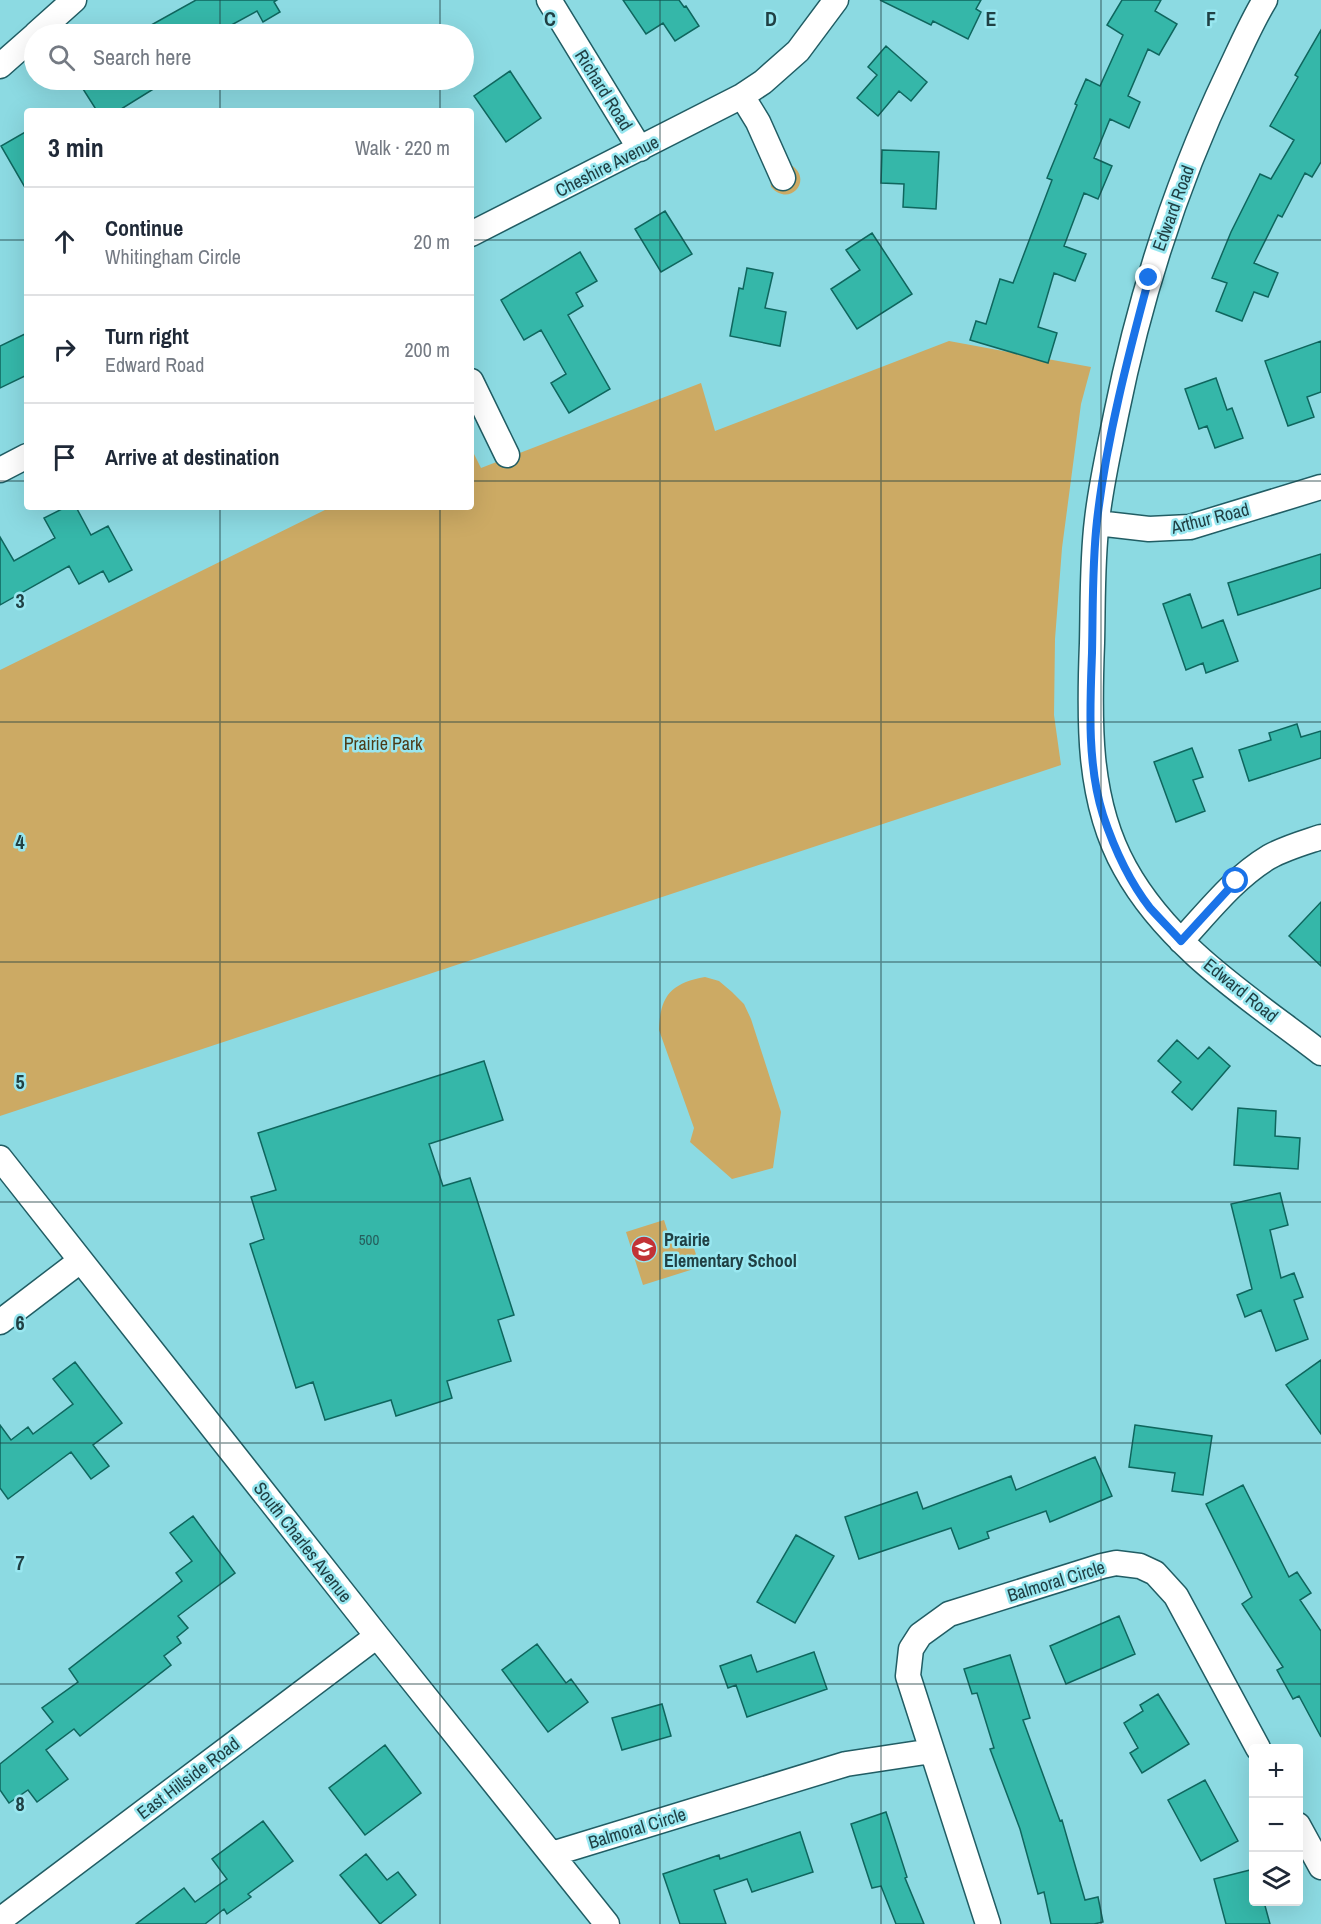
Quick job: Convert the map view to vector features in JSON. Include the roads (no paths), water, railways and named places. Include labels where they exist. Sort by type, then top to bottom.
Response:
[{"type":"street","points":[[47,24],[74,0]]},
{"type":"street","name":"Richard Road","points":[[549,0],[640,149]]},
{"type":"street","name":"Cheshire Avenue","points":[[474,232],[742,96],[763,82],[798,51],[836,0]]},
{"type":"street","name":"Edward Road","points":[[1265,0],[1207,118],[1167,222],[1129,353],[1097,523],[1091,739],[1102,813],[1125,868],[1149,907],[1181,941],[1321,1053]]},
{"type":"street","points":[[0,66],[24,45]]},
{"type":"street","points":[[742,96],[758,122],[783,178]]},
{"type":"street","points":[[474,387],[507,455]]},
{"type":"street","points":[[0,470],[24,458]]},
{"type":"street","name":"Arthur Road","points":[[1097,523],[1149,530],[1190,527],[1321,487]]},
{"type":"street","points":[[1181,941],[1236,881],[1251,869],[1291,846],[1321,837]]},
{"type":"street","name":"South Charles Avenue","points":[[0,1158],[376,1636],[607,1924]]},
{"type":"street","points":[[0,1322],[80,1261]]},
{"type":"street","name":"Balmoral Circle","points":[[988,1924],[908,1676],[911,1649],[920,1635],[949,1614],[1116,1563],[1140,1566],[1155,1573],[1176,1596],[1255,1744]]},
{"type":"street","name":"East Hillside Road","points":[[0,1920],[376,1636]]},
{"type":"street","name":"Balmoral Circle","points":[[552,1854],[846,1764],[932,1751]]},
{"type":"street","points":[[1303,1833],[1321,1867]]},
{"type":"place","name":"Prairie Elementary School","points":[[644,1249]]},
{"type":"park label","name":"Prairie Park","points":[[383,743]]}]
